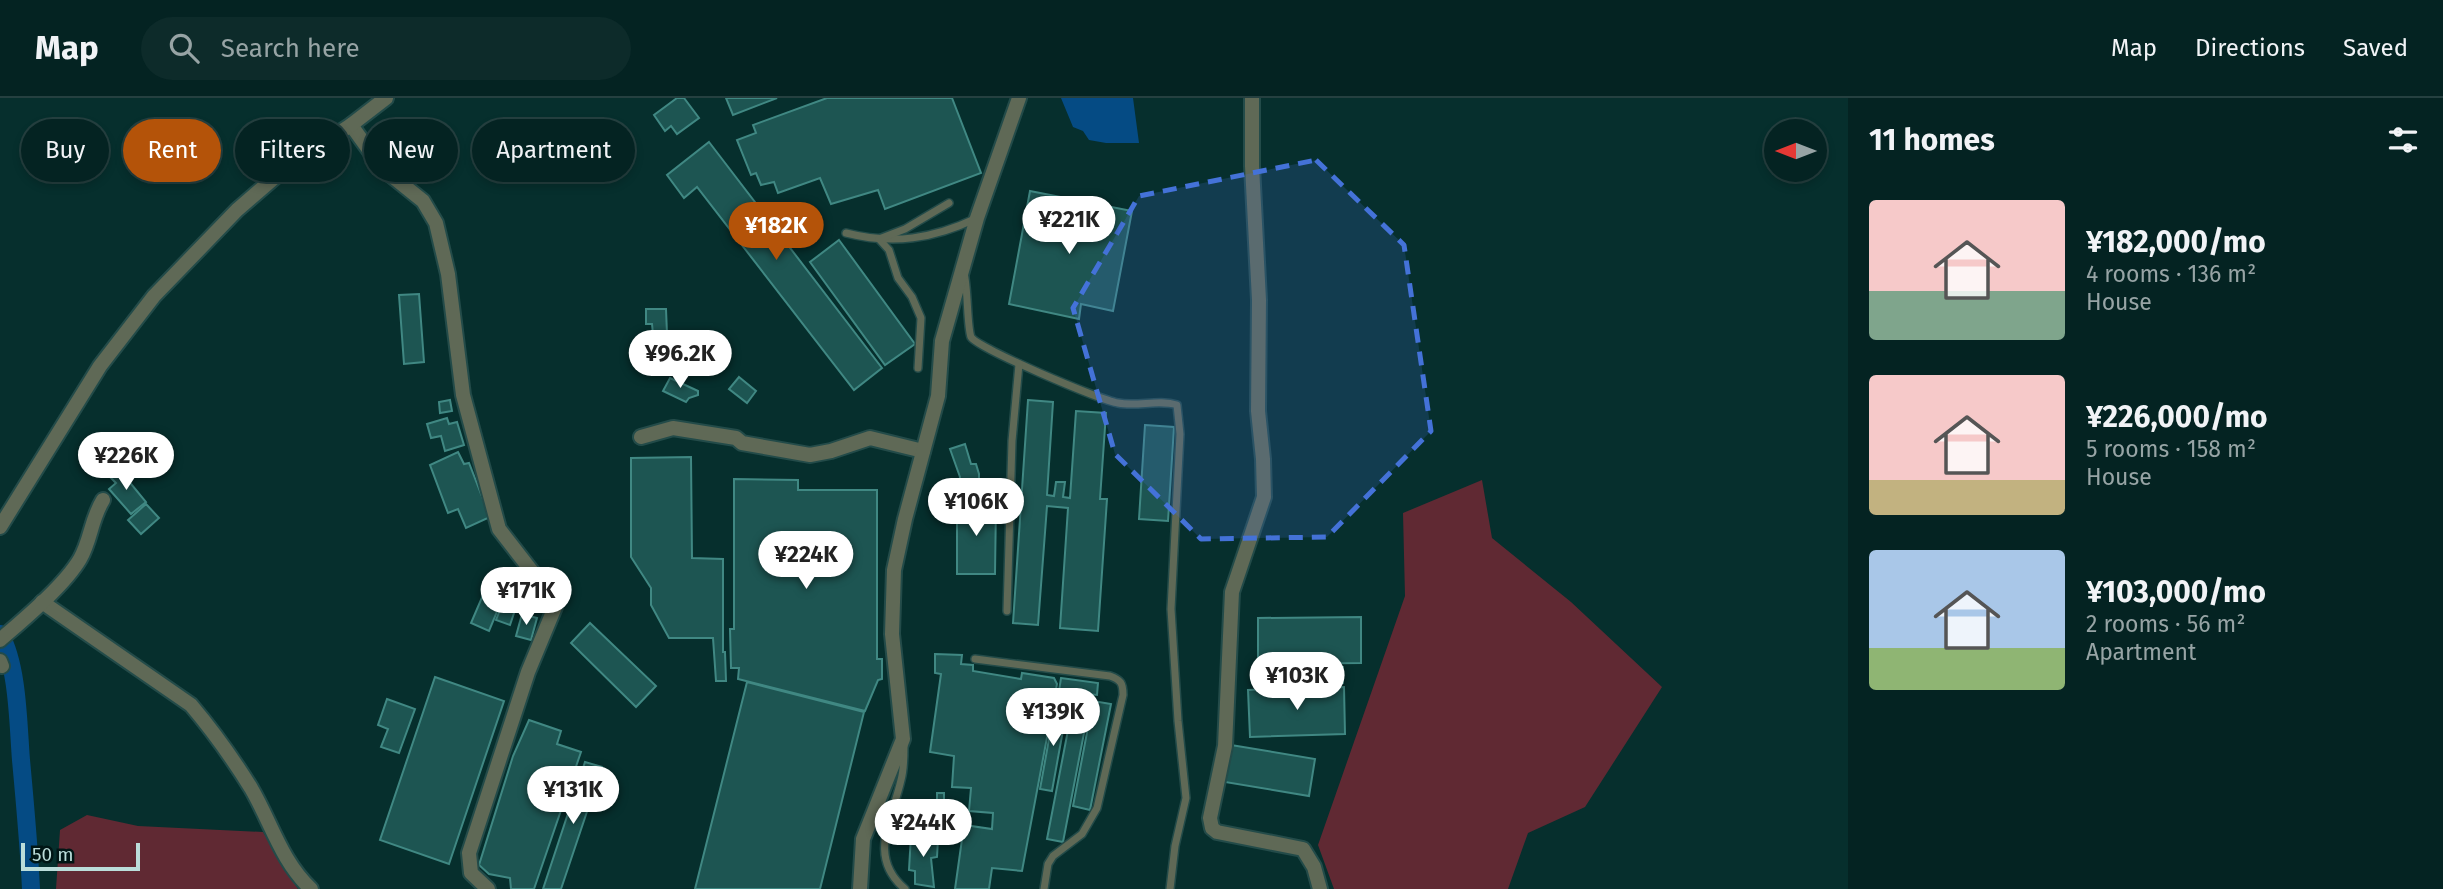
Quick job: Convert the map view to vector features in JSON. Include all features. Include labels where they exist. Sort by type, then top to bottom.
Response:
[{"type":"street","points":[[0,527],[100,366],[154,296],[206,240],[278,175],[386,98]]},
{"type":"street","points":[[860,889],[863,839],[904,739],[892,634],[894,570],[938,396],[942,341],[962,265],[1019,98]]},
{"type":"street","points":[[1252,98],[1252,166],[1259,313],[1258,411],[1264,459],[1264,497],[1232,592],[1225,746],[1210,818],[1212,828],[1217,832],[1303,849],[1314,867],[1320,889]]},
{"type":"street","points":[[351,125],[382,168],[423,201],[436,223],[448,274],[463,395],[499,529],[537,578],[555,607],[528,672],[469,853],[471,873],[488,889]]},
{"type":"street","points":[[641,437],[673,428],[736,438],[742,443],[810,455],[870,438],[923,452]]},
{"type":"street","points":[[0,640],[42,603],[79,562],[90,538],[93,515],[103,500]]},
{"type":"street","points":[[42,603],[191,705],[207,723],[252,789],[283,854],[311,889]]},
{"type":"lane","points":[[879,239],[905,229],[948,202]]},
{"type":"lane","points":[[846,233],[879,239],[918,238],[948,232],[977,218]]},
{"type":"lane","points":[[879,239],[889,250],[898,278],[912,297],[922,318],[918,368]]},
{"type":"lane","points":[[962,265],[968,290],[971,336],[977,344],[1118,403],[1177,405],[1180,435],[1178,505],[1171,609],[1186,798],[1175,846],[1170,889]]},
{"type":"lane","points":[[1007,611],[1012,441],[1020,364]]},
{"type":"lane","points":[[975,659],[1110,676],[1119,679],[1123,684],[1123,695],[1097,808],[1082,834],[1053,856],[1048,864],[1044,889]]},
{"type":"lane","points":[[904,739],[904,767],[884,845],[886,863],[894,880],[905,889]]},
{"type":"highlighted area","points":[[1316,160],[1404,245],[1431,431],[1327,537],[1201,539],[1115,454],[1073,308],[1139,196]]},
{"type":"shaded area","points":[[1482,480],[1492,538],[1571,602],[1662,687],[1585,807],[1528,833],[1508,889],[1334,889],[1318,845],[1405,596],[1403,513]]},
{"type":"shaded area","points":[[87,815],[138,826],[263,832],[298,889],[56,889],[60,830]]},
{"type":"water","points":[[1061,98],[1133,98],[1139,143],[1089,140],[1083,131],[1073,127]]},
{"type":"building","points":[[677,98],[684,98],[699,118],[677,134],[671,126],[665,131],[654,115]]},
{"type":"building","points":[[726,98],[777,98],[733,115]]},
{"type":"building","points":[[827,98],[952,98],[981,173],[885,209],[878,190],[831,204],[820,178],[778,193],[774,182],[761,185],[756,173],[751,175],[737,140],[756,133],[753,125]]},
{"type":"building","points":[[709,142],[882,368],[854,390],[697,187],[684,198],[667,175]]},
{"type":"building","points":[[1030,191],[1132,211],[1113,311],[1081,304],[1079,319],[1009,304]]},
{"type":"building","points":[[839,240],[915,344],[885,365],[810,262]]},
{"type":"building","points":[[419,294],[424,362],[404,364],[399,295]]},
{"type":"building","points":[[646,309],[666,309],[667,334],[653,334],[652,324],[646,324]]},
{"type":"building","points":[[706,332],[720,338],[714,352],[700,346]]},
{"type":"building","points":[[673,351],[692,359],[688,368],[669,361]]},
{"type":"building","points":[[739,377],[756,391],[747,403],[729,389]]},
{"type":"building","points":[[670,378],[698,391],[698,395],[686,402],[663,391]]},
{"type":"building","points":[[450,400],[452,411],[440,413],[439,402]]},
{"type":"building","points":[[1028,400],[1053,402],[1047,495],[1054,496],[1056,482],[1065,482],[1063,497],[1070,498],[1076,411],[1106,413],[1100,499],[1107,499],[1098,631],[1060,628],[1068,508],[1047,506],[1038,625],[1013,623]]},
{"type":"building","points":[[447,418],[449,424],[457,422],[464,445],[445,451],[441,436],[431,438],[427,424]]},
{"type":"building","points":[[1145,425],[1174,427],[1168,521],[1139,519]]},
{"type":"building","points":[[965,444],[971,464],[976,464],[979,474],[979,483],[974,486],[959,485],[960,477],[950,449]]},
{"type":"building","points":[[458,452],[464,464],[469,463],[490,517],[466,528],[458,509],[448,513],[430,465]]},
{"type":"building","points":[[691,457],[692,558],[723,559],[723,652],[726,681],[716,681],[713,638],[669,638],[651,605],[651,588],[631,557],[631,458]]},
{"type":"building","points":[[118,468],[146,502],[131,514],[109,489],[116,483],[109,476]]},
{"type":"building","points":[[734,479],[798,480],[798,490],[877,490],[877,659],[882,659],[882,679],[878,680],[865,711],[738,679],[739,668],[731,668],[730,629],[734,629]]},
{"type":"building","points":[[957,503],[996,503],[995,574],[957,574]]},
{"type":"building","points":[[146,504],[159,518],[141,534],[128,520]]},
{"type":"building","points":[[483,595],[501,602],[489,631],[471,623]]},
{"type":"building","points":[[502,605],[515,610],[510,625],[496,620]]},
{"type":"building","points":[[522,614],[537,618],[531,640],[516,636]]},
{"type":"building","points":[[1361,617],[1361,663],[1258,664],[1258,618]]},
{"type":"building","points":[[590,623],[656,686],[636,707],[571,643]]},
{"type":"building","points":[[935,654],[962,655],[961,664],[973,665],[973,671],[1021,679],[1022,673],[1054,678],[1057,684],[1022,871],[992,868],[989,889],[955,889],[964,825],[992,829],[993,813],[969,811],[971,788],[952,787],[954,756],[930,752],[941,674],[935,673]]},
{"type":"building","points":[[1343,667],[1343,683],[1313,684],[1312,668]]},
{"type":"building","points":[[435,677],[504,701],[449,864],[380,840]]},
{"type":"building","points":[[1061,678],[1098,683],[1097,695],[1059,691]]},
{"type":"building","points":[[747,682],[864,712],[820,889],[695,889]]},
{"type":"building","points":[[1344,687],[1345,734],[1250,737],[1248,690]]},
{"type":"building","points":[[387,699],[415,709],[399,753],[381,747],[388,729],[378,725]]},
{"type":"building","points":[[1074,699],[1090,702],[1063,842],[1047,839]]},
{"type":"building","points":[[1093,701],[1111,704],[1090,810],[1073,806]]},
{"type":"building","points":[[1055,706],[1067,708],[1052,791],[1040,789]]},
{"type":"building","points":[[529,720],[561,731],[557,744],[581,752],[534,889],[511,889],[510,878],[489,874],[479,865],[513,756]]},
{"type":"building","points":[[1231,745],[1315,759],[1309,796],[1225,782]]},
{"type":"building","points":[[585,762],[602,767],[561,889],[543,889]]},
{"type":"building","points":[[937,793],[944,793],[944,803],[949,803],[946,827],[941,827],[939,838],[927,836],[929,823],[921,823],[923,800],[937,800]]},
{"type":"building","points":[[911,835],[938,839],[937,857],[931,858],[934,887],[915,884],[915,871],[909,870]]},
{"type":"waterway","points":[[0,634],[14,678],[31,889]]}]
